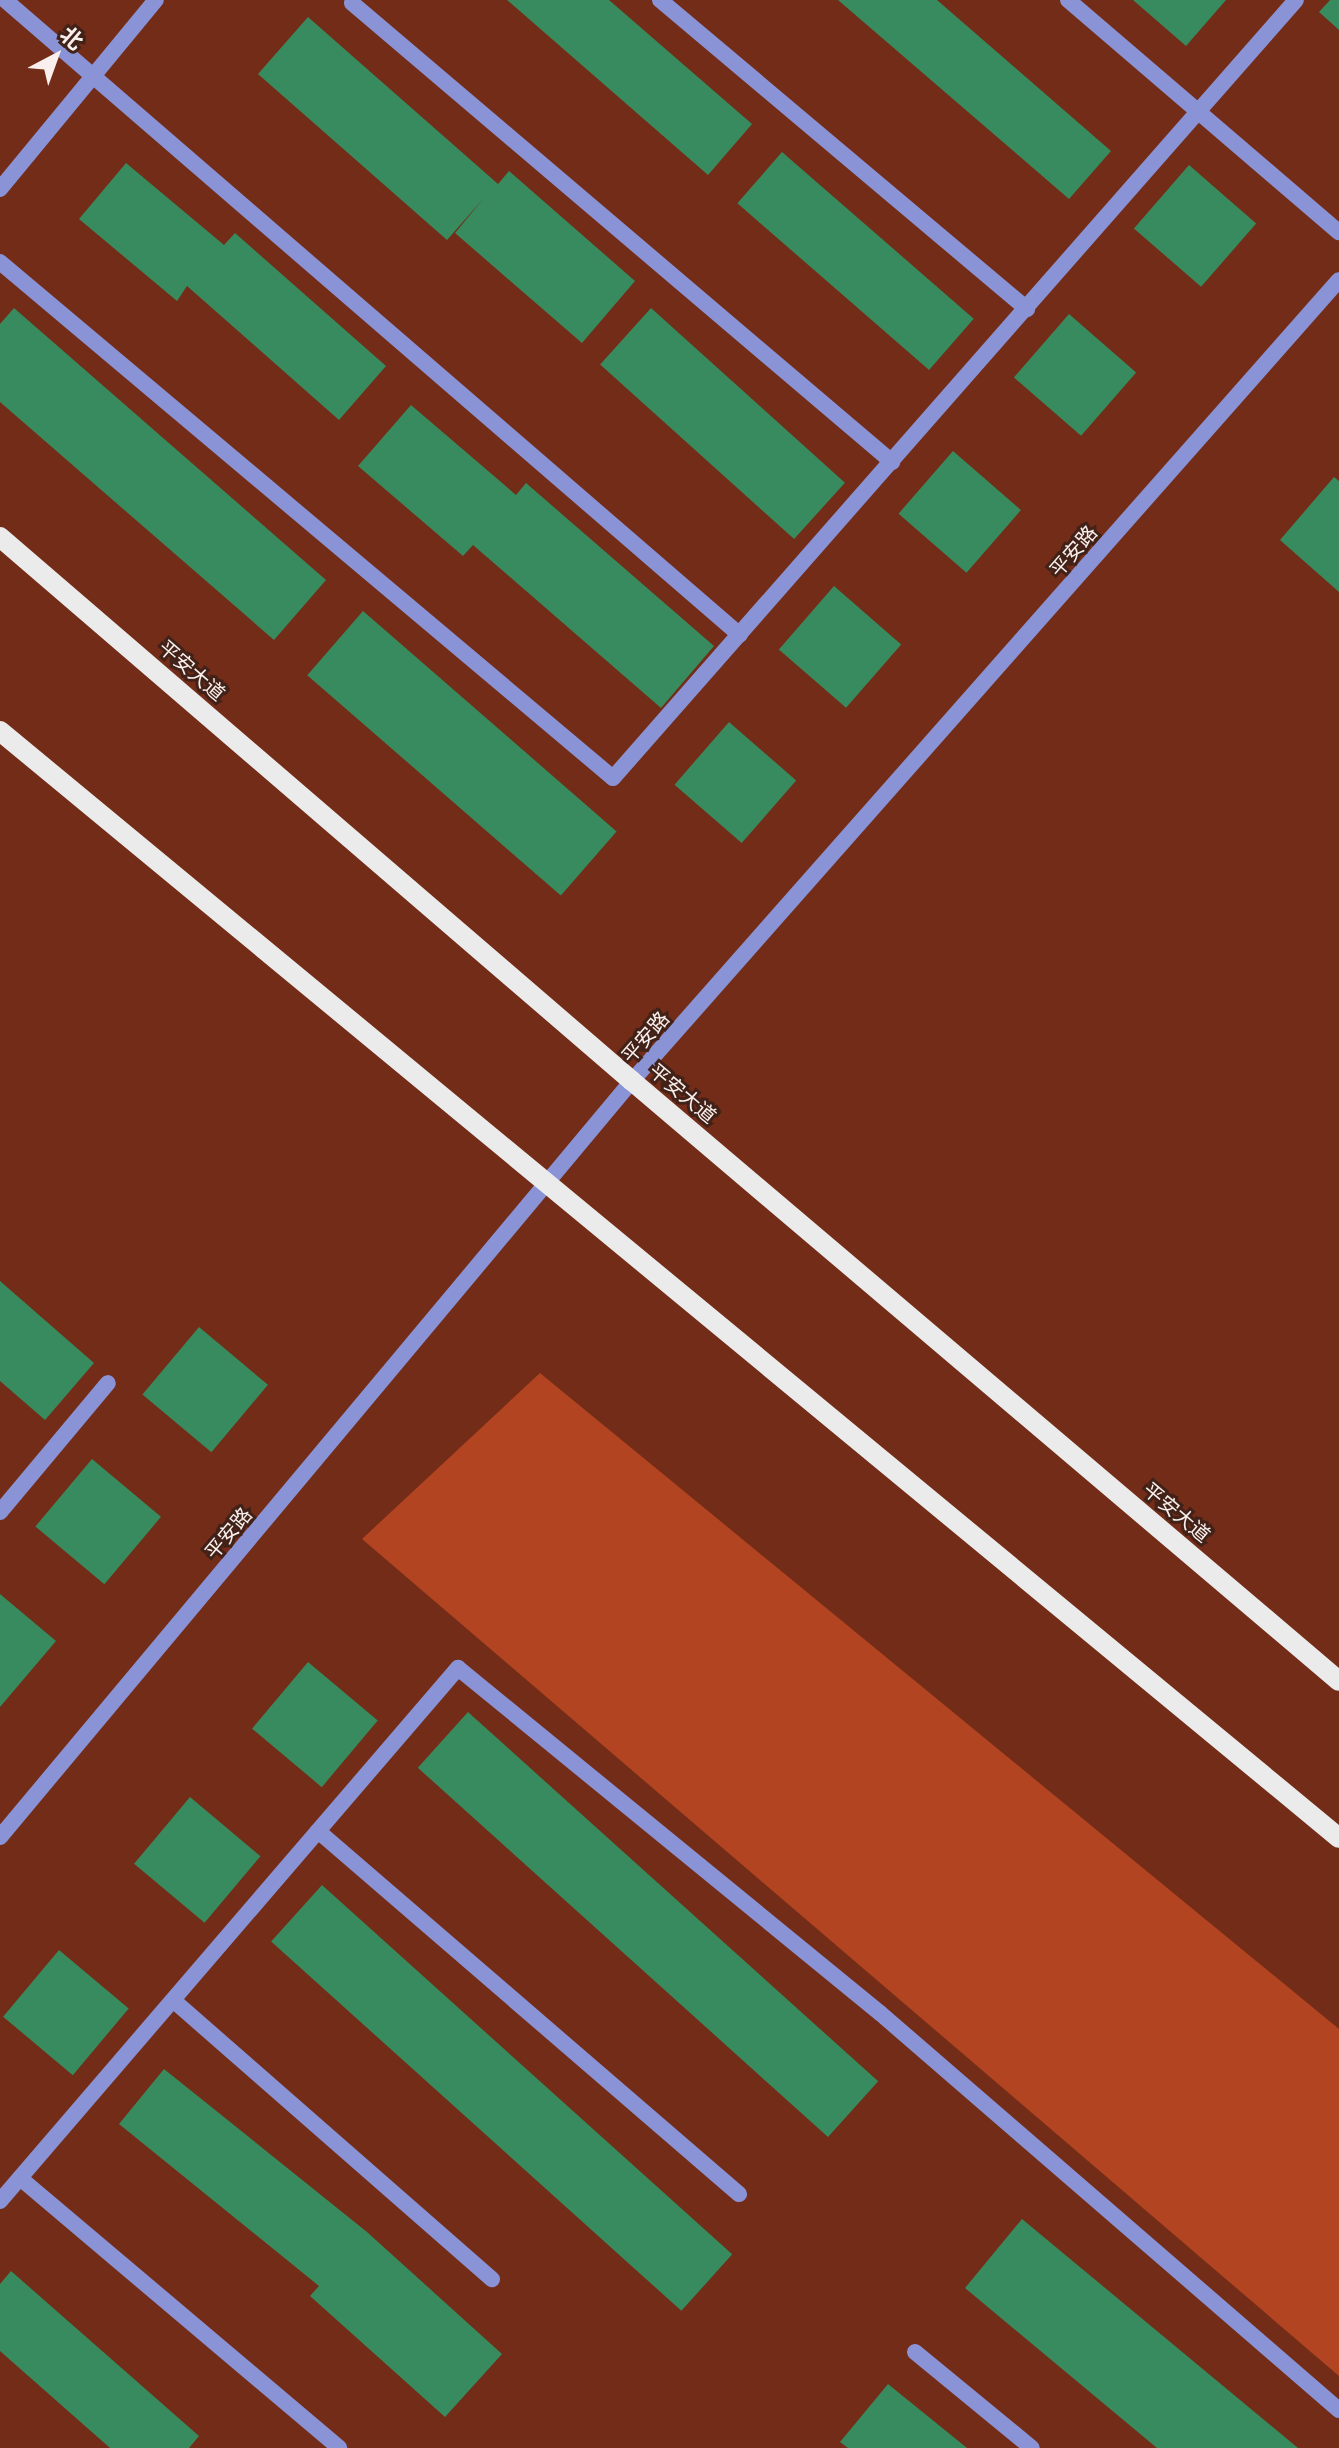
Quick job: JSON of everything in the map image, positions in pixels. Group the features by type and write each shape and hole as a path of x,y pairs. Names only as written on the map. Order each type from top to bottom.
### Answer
{"main road":[{"name":"平安大道","path":"0,537 632,1081 1339,1681"},
{"path":"0,731 1339,1838"}],"street":[{"path":"5,0 740,635"},
{"path":"0,189 156,0"},
{"path":"660,0 1027,309"},
{"path":"1068,0 1339,232"},
{"path":"0,262 613,778 1296,0"},
{"path":"352,3 892,462"},
{"name":"平安路","path":"0,1837 632,1081 1339,280"},
{"path":"0,1512 6,1494 108,1383"},
{"path":"0,2201 458,1668 880,2013 1339,2410"},
{"path":"318,1831 739,2194"},
{"path":"173,2000 492,2279"},
{"path":"20,2178 339,2448"},
{"path":"915,2352 1032,2448"}],"shaded area":[{"path":"540,1373 1339,2029 1339,2376 362,1539"}],"building":[{"path":"507,0 609,0 752,124 708,175"},
{"path":"838,0 937,0 1111,151 1069,199"},
{"path":"1133,0 1226,0 1186,46"},
{"path":"1330,0 1339,0 1339,30 1319,12"},
{"path":"308,17 498,184 509,171 635,281 582,343 455,233 484,198 447,240 258,74"},
{"path":"782,152 974,319 929,370 737,203"},
{"path":"126,163 224,245 235,233 386,366 339,420 187,286 177,301 79,219"},
{"path":"1189,165 1256,223 1201,287 1134,228"},
{"path":"14,308 326,580 274,640 0,402 0,324"},
{"path":"651,308 845,483 794,539 600,364"},
{"path":"1069,314 1136,372 1081,436 1014,377"},
{"path":"411,405 516,495 526,483 714,646 661,708 473,545 463,556 358,466"},
{"path":"953,451 1021,510 966,573 899,514"},
{"path":"1334,477 1339,481 1339,592 1280,540"},
{"path":"834,586 901,644 846,708 779,649"},
{"path":"363,611 617,831 561,896 307,675"},
{"path":"729,722 796,780 742,843 675,785"},
{"path":"0,1281 94,1363 45,1420 0,1381"},
{"path":"199,1327 268,1385 211,1452 142,1394"},
{"path":"92,1459 161,1517 104,1584 35,1526"},
{"path":"0,1594 56,1641 0,1707"},
{"path":"308,1662 378,1720 322,1787 252,1729"},
{"path":"468,1712 878,2081 828,2137 418,1768"},
{"path":"190,1797 260,1856 205,1923 134,1864"},
{"path":"322,1885 732,2254 681,2311 271,1941"},
{"path":"59,1950 129,2008 73,2075 3,2017"},
{"path":"164,2069 367,2232 502,2354 445,2417 310,2296 319,2286 119,2124"},
{"path":"1022,2219 1298,2448 1157,2448 965,2288"},
{"path":"11,2271 199,2436 189,2448 110,2448 0,2351 0,2284"},
{"path":"888,2384 967,2448 848,2448 840,2442"}]}
